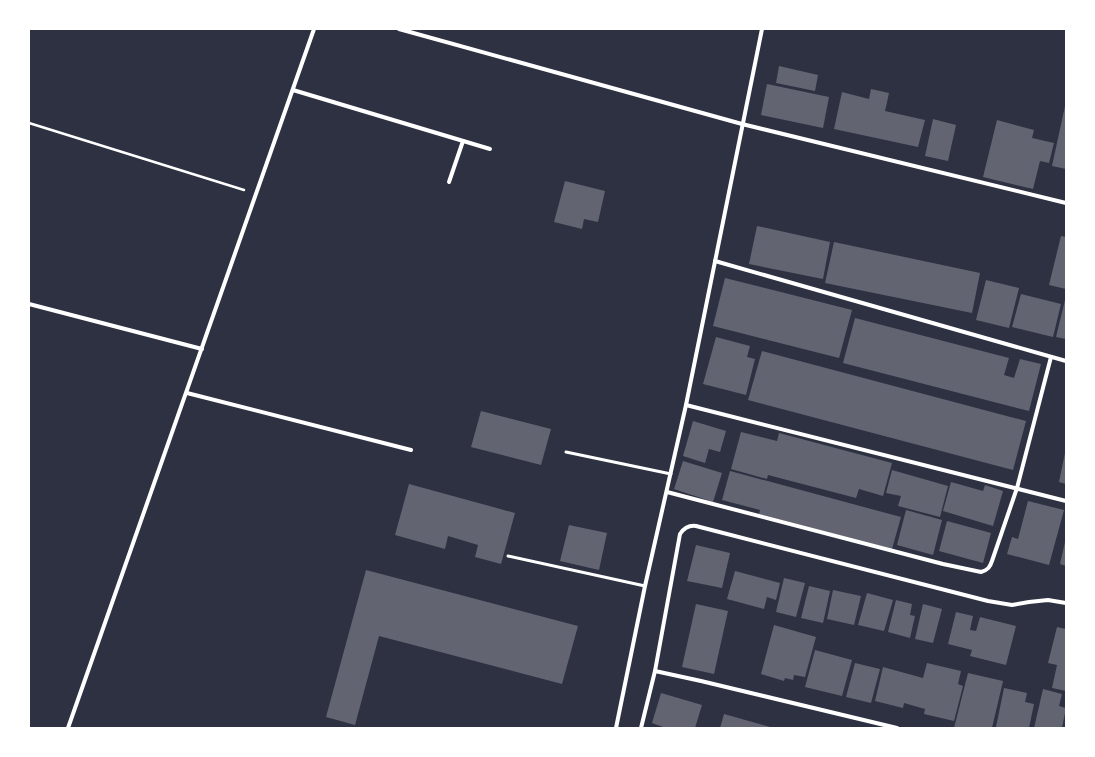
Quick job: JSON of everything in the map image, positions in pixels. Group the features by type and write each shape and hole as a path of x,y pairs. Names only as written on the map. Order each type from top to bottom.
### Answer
{"street":[{"path":"68,728 314,29"},
{"path":"399,29 742,124 1066,203"},
{"path":"616,728 645,586 686,405 762,29"},
{"path":"293,90 490,149"},
{"path":"449,182 463,141"},
{"path":"715,261 1066,361"},
{"path":"29,304 202,349"},
{"path":"667,492 943,564 981,572 989,569 1017,488 1051,357"},
{"path":"187,393 411,450"},
{"path":"686,405 1066,501"},
{"path":"641,728 655,671 680,534 686,528 692,526 988,601 1012,605 1048,600 1066,603"},
{"path":"655,671 896,728"}],"lane":[{"path":"566,452 671,474"},
{"path":"508,556 645,586"}],"path":[{"path":"29,123 257,194"}],"building":[{"path":"779,66 818,75 815,91 776,83"},
{"path":"767,84 829,97 823,128 761,115"},
{"path":"871,89 889,93 885,111 925,120 918,147 834,129 842,92 869,99"},
{"path":"1066,106 1066,169 1052,166"},
{"path":"933,119 956,125 948,161 925,156"},
{"path":"997,120 1034,130 1032,138 1054,143 1049,163 1040,161 1033,189 983,177"},
{"path":"565,181 605,191 598,222 584,219 582,229 554,222"},
{"path":"757,226 830,242 823,279 749,264"},
{"path":"1061,236 1066,237 1066,289 1049,285"},
{"path":"834,242 980,273 972,313 825,283"},
{"path":"725,278 852,310 839,358 713,326"},
{"path":"986,280 1019,288 1009,328 976,320"},
{"path":"1021,294 1061,304 1053,337 1012,327"},
{"path":"1066,300 1066,339 1056,337"},
{"path":"855,318 1009,358 1004,375 1014,378 1020,359 1041,364 1029,411 843,363"},
{"path":"716,337 750,346 747,357 755,359 746,395 703,384"},
{"path":"762,351 1026,421 1013,470 748,400"},
{"path":"481,411 551,429 541,465 471,447"},
{"path":"693,421 726,431 720,452 709,449 705,463 683,456"},
{"path":"741,432 777,441 779,433 892,463 883,496 859,489 856,498 768,475 767,479 731,469"},
{"path":"1066,453 1066,484 1059,482"},
{"path":"683,461 722,473 713,502 674,489"},
{"path":"892,470 948,486 940,517 898,506 901,496 886,493"},
{"path":"730,471 901,517 892,549 759,514 760,510 722,500"},
{"path":"951,482 983,491 985,485 1003,491 993,526 943,511"},
{"path":"409,484 515,513 501,564 475,557 478,545 448,536 445,549 395,535"},
{"path":"1028,501 1064,510 1049,565 1007,554 1012,537 1018,539"},
{"path":"906,510 942,520 933,555 897,545"},
{"path":"947,521 991,533 983,563 939,551"},
{"path":"569,525 607,533 599,570 560,561"},
{"path":"1066,542 1066,566 1060,564"},
{"path":"696,545 730,553 722,588 687,581"},
{"path":"366,570 578,626 562,684 379,636 355,725 326,717"},
{"path":"735,571 780,583 776,600 767,597 764,609 727,599"},
{"path":"784,578 805,583 796,617 776,612"},
{"path":"809,586 830,591 823,623 801,618"},
{"path":"833,590 861,596 854,625 827,619"},
{"path":"867,593 893,600 884,631 858,625"},
{"path":"896,600 912,604 910,615 915,616 910,638 888,632"},
{"path":"696,604 728,611 714,674 682,667"},
{"path":"923,604 942,609 933,643 915,639"},
{"path":"956,612 973,616 970,630 976,631 980,617 1016,626 1006,665 970,656 972,650 948,644"},
{"path":"774,625 816,637 805,677 794,675 793,680 785,678 784,681 761,674"},
{"path":"1057,627 1066,629 1066,691 1052,688 1057,665 1048,663"},
{"path":"815,650 852,660 842,696 805,687"},
{"path":"855,663 880,669 871,703 846,697"},
{"path":"927,663 961,671 958,684 963,686 954,721 924,714 925,709 904,703 903,708 875,701 883,667 923,678"},
{"path":"968,673 1003,681 992,728 954,728"},
{"path":"1004,688 1027,693 1025,702 1034,704 1029,728 996,727"},
{"path":"1043,689 1062,694 1059,706 1066,708 1062,728 1034,728"},
{"path":"661,693 702,705 695,728 663,728 652,723"},
{"path":"724,714 774,728 720,728"}]}
